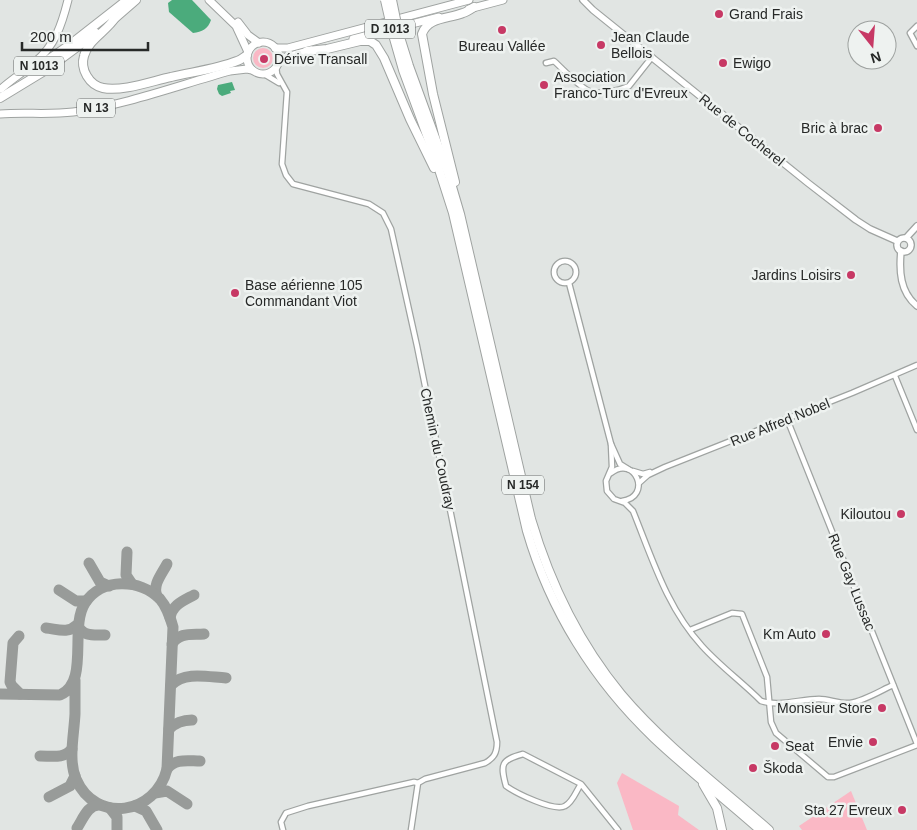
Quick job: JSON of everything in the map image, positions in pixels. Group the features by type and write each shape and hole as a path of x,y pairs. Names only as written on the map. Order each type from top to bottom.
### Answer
{"highway":[{"name":"N 1013","path":"76,40 127,0"},
{"name":"N 1013","path":"0,98 46,70 136,0"},
{"name":"N 154","path":"385,0 454,195 531,519 546,567 564,607 596,660 635,710 668,742 769,830"},
{"name":"N 154","path":"392,0 403,70 431,144 453,214 527,531 543,579 562,619 603,682 649,733 760,830"},
{"path":"454,195 455,181 433,94 422,34 430,23 464,13 474,8"},
{"path":"115,18 110,26 89,46 83,58 86,76 94,85 101,88 118,89 196,72 235,62 248,53"},
{"path":"306,51 366,41 373,42 379,48 429,155 453,214"},
{"path":"698,776 712,798 720,817 722,830"}],"main road":[{"path":"0,89 35,63 50,47 60,28 68,0"},
{"path":"209,0 236,26 248,53 248,63 252,70 264,74 270,72 277,64 278,54 275,48 268,44 259,43 248,35 235,19 215,0"},
{"name":"D 1013","path":"275,48 288,48 469,0"},
{"name":"D 1013","path":"277,64 286,57 306,51 503,0"},
{"name":"N 1013","path":"0,89 36,68 76,40"},
{"path":"248,53 259,43"},
{"name":"N 13","path":"0,114 60,113 93,108 230,71 252,70"}],"street":[{"name":"Rue de Cocherel","path":"583,0 840,208 870,228 898,241"},
{"name":"Rue de Cocherel","path":"588,0 593,10"},
{"path":"917,26 910,32 917,46"},
{"path":"546,63 554,61 588,91 600,93 624,89 629,86 652,57"},
{"name":"Chemin du Coudray","path":"277,64 277,74 287,92 282,164 286,175 293,184 369,204 383,213 391,229 421,366 497,750 492,759 485,763 425,779 418,783 404,784 308,806 286,813 281,822 283,830"},
{"path":"264,74 283,85"},
{"path":"917,226 906,238 898,241 898,248 901,251 901,280 908,297 917,306"},
{"path":"906,238 910,242 910,248"},
{"path":"901,251 907,251 910,248"},
{"path":"910,248 917,251"},
{"path":"563,261 570,262 576,270 574,279 568,283 558,281 554,275 555,267 563,261"},
{"path":"568,283 611,444 617,460 637,477 639,483 633,511"},
{"name":"Rue Alfred Nobel","path":"639,483 648,475 665,467 895,376 917,365"},
{"path":"895,376 917,430"},
{"name":"Rue Gay Lussac","path":"787,419 917,745"},
{"path":"611,444 612,460 610,474 606,481 607,491 614,499 625,503 633,511 662,585 676,612 711,655 761,701 781,703 819,699 852,703 894,685"},
{"name":"Rue Alfred Nobel","path":"630,470 643,474 665,467"},
{"path":"610,474 619,468 630,470"},
{"path":"620,501 628,500 635,495"},
{"path":"690,630 732,613 742,614 768,677 768,703 771,722 776,733 828,777 834,777 917,745"},
{"path":"756,696 764,693 768,687"},
{"path":"581,784 570,803 562,808 552,807 514,792 506,786 502,768 503,763 508,759 523,754 581,784 618,830"},
{"path":"411,830 418,783"}],"shaded area":[{"path":"172,0 192,0 211,20 208,26 202,31 193,33 169,12 168,3"},
{"path":"259,48 267,48 273,54 273,62 267,68 259,68 253,62 253,54"},
{"path":"232,82 235,90 222,96 219,94 218,85"},
{"path":"622,773 679,806 678,815 699,830 633,830 617,783"},
{"path":"851,791 867,830 802,830 799,826"}],"taxiway":[{"path":"127,552 126,575 132,584"},
{"path":"89,563 100,582 109,586"},
{"path":"157,596 157,584 167,564"},
{"path":"0,694 60,695 69,688 74,679 77,667 81,614 85,603 92,595 111,585 121,584 132,585 152,592 165,605 173,627 167,769 161,784 151,796 139,804 125,808 111,808 97,803 85,794 76,779 72,764 75,680"},
{"path":"59,590 76,601 86,601"},
{"path":"170,618 173,610 182,601 194,595"},
{"path":"46,628 66,630 77,625 83,632 93,635 105,635"},
{"path":"172,644 182,636 204,634"},
{"path":"19,636 13,643 10,682 20,694"},
{"path":"171,685 190,676 226,678"},
{"path":"169,729 180,722 192,720"},
{"path":"40,756 62,756 72,749"},
{"path":"167,769 170,765 178,762 200,761"},
{"path":"49,797 70,786 75,776"},
{"path":"155,793 167,791 187,804"},
{"path":"77,828 89,809 100,805"},
{"path":"135,806 146,811 157,830"},
{"path":"110,808 117,817 117,830"}],"place":[{"name":"Grand Frais","path":"719,14"},
{"name":"Bureau Vallée","path":"502,30"},
{"name":"Jean Claude Bellois","path":"601,45"},
{"name":"Dérive Transall","path":"264,59"},
{"name":"Ewigo","path":"723,63"},
{"name":"Association Franco-Turc d'Evreux","path":"544,85"},
{"name":"Bric à brac","path":"878,128"},
{"name":"Jardins Loisirs","path":"851,275"},
{"name":"Base aérienne 105 Commandant Viot","path":"235,293"},
{"name":"Kiloutou","path":"901,514"},
{"name":"Km Auto","path":"826,634"},
{"name":"Monsieur Store","path":"882,708"},
{"name":"Envie","path":"873,742"},
{"name":"Seat","path":"775,746"},
{"name":"Škoda","path":"753,768"},
{"name":"Sta 27 Evreux","path":"902,810"}]}
